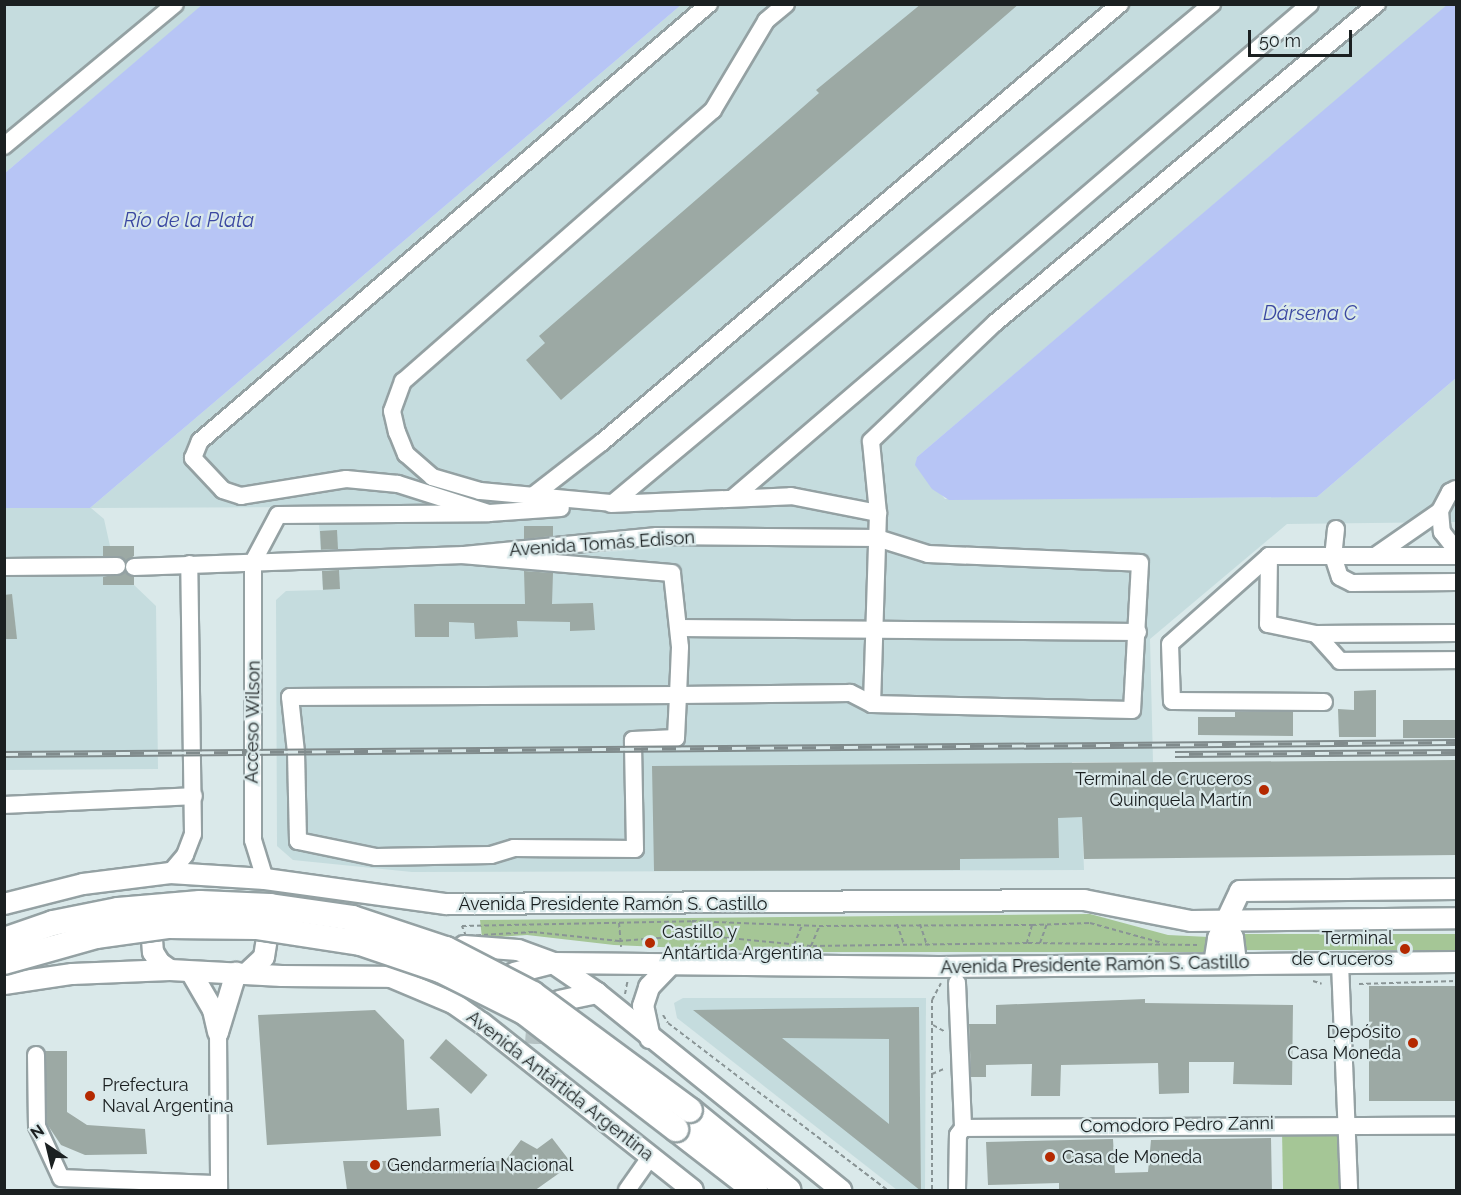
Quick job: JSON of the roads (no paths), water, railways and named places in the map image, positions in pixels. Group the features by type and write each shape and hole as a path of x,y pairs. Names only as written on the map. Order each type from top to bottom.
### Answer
{"highway":[{"path":"4,940 53,923 118,910 200,903 270,906 352,918 446,949 533,994 683,1119"},
{"path":"4,962 96,936 169,926 256,927 360,943 440,970 524,1012 683,1119 776,1187"}],"main road":[{"name":"Avenida Presidente Ramón S. Castillo","path":"4,904 83,884 170,873 265,879 446,904 1084,900 1172,919 1225,922 1456,918"},
{"path":"1214,964 1225,922 1240,891 1456,889"},
{"path":"1225,922 1233,938 1236,963"},
{"path":"218,1032 241,973 264,957 267,938"},
{"path":"152,939 156,958 171,970"},
{"name":"Avenida Presidente Ramón S. Castillo","path":"464,946 518,950 553,963"},
{"name":"Avenida Presidente Ramón S. Castillo","path":"514,973 553,963 939,967 1456,962"},
{"path":"553,963 597,993 842,1191"},
{"path":"650,1038 643,1006 649,987 669,966"},
{"path":"4,984 72,974 171,970 241,973"},
{"path":"191,972 213,1010 218,1032"},
{"name":"Avenida Antártida Argentina","path":"241,973 397,976 453,1003 540,1067 693,1191"},
{"path":"559,1001 597,993"},
{"path":"535,1044 540,1067"}],"street":[{"path":"4,146 175,4"},
{"path":"489,513 398,484 346,479 241,496 223,490 193,458 200,441 709,4"},
{"path":"786,4 766,21 713,110 403,381 392,411 406,454 432,477 480,492 530,498 613,503 1212,4"},
{"path":"530,498 601,443 1120,4"},
{"path":"734,497 1310,4"},
{"path":"872,704 878,513 871,441 995,323 1377,4"},
{"path":"1375,556 1440,511 1450,492 1456,489"},
{"path":"253,562 278,514 489,513 613,503 791,496 878,513"},
{"path":"1440,511 1442,532 1456,550"},
{"path":"1336,529 1333,556 1340,577 1352,583 1456,582"},
{"name":"Avenida Tomás Edison","path":"4,567 125,566 464,555 657,536 877,538 928,554 1140,563 1138,632"},
{"path":"464,555 672,573 679,628 678,695 676,738 633,740 635,849 514,848 491,855 376,857 298,841 296,752 290,697 678,695 850,693 872,704 1132,710 1138,632 679,628"},
{"path":"1324,702 1172,701 1170,644 1269,556 1456,556"},
{"path":"1269,556 1268,624 1316,634 1456,633"},
{"name":"Acceso Wilson","path":"253,562 253,840 265,879"},
{"path":"170,873 185,855 193,834 189,564"},
{"path":"1316,634 1340,661 1456,660"},
{"path":"4,805 194,796"},
{"path":"1340,963 1349,1191"},
{"path":"957,983 963,1128 958,1135 957,1191"},
{"path":"36,1055 37,1126 54,1155 61,1178 219,1187 218,1032"},
{"name":"Comodoro Pedro Zanni","path":"963,1128 1348,1123 1456,1125"},
{"path":"627,1191 651,1156"}],"water":[{"name":"Río de la Plata","path":"203,4 681,5 90,508 5,508 5,173"},
{"name":"Dársena C","path":"1448,4 1456,5 1456,378 1317,497 949,500 932,489 915,465 917,457"}],"tunnel":[{"path":"535,1044 536,1028 546,1012"}],"railway":[{"path":"4,754 1456,742"},
{"path":"1175,754 1456,752"}],"place":[{"name":"Terminal de Cruceros Quinquela Martín","path":"1264,790"},
{"name":"Castillo y Antártida Argentina","path":"650,943"},
{"name":"Terminal de Cruceros","path":"1405,949"},
{"name":"Depósito Casa Moneda","path":"1413,1043"},
{"name":"Prefectura Naval Argentina","path":"90,1096"},
{"name":"Casa de Moneda","path":"1050,1157"},
{"name":"Gendarmería Nacional","path":"375,1165"}]}
